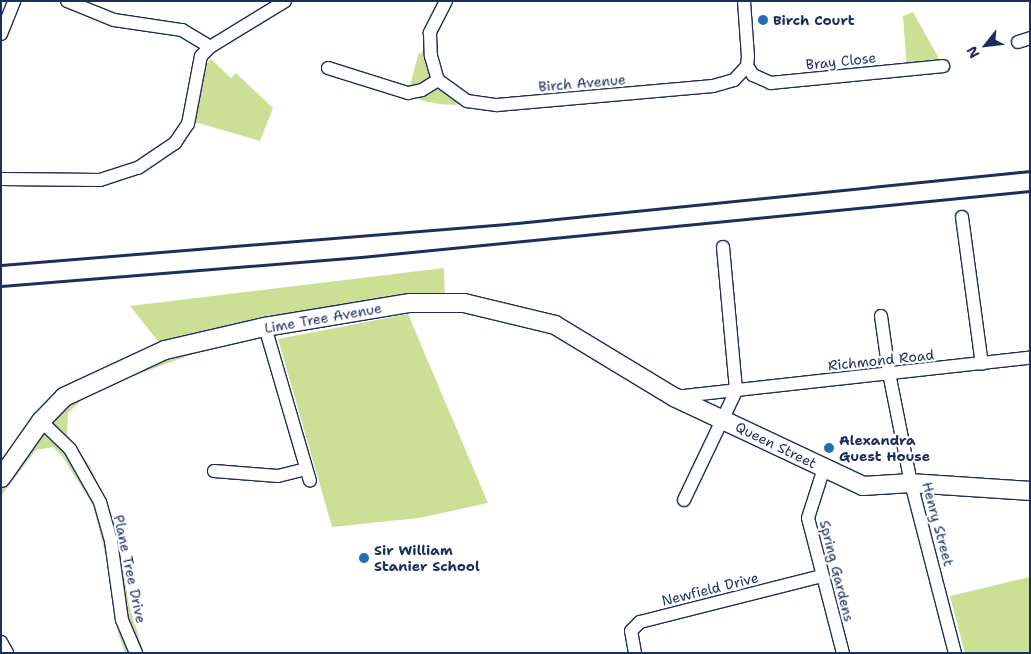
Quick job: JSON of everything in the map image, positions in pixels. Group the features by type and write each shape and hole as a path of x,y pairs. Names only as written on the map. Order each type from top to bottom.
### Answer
{"street":[{"path":"1,34 14,1"},
{"path":"66,1 114,20 182,30 210,47"},
{"path":"1,179 100,180 138,168 151,160 175,143 188,124 197,68 210,47 285,1"},
{"path":"328,68 408,93 422,90 438,80 430,51 430,33 446,1"},
{"path":"744,1 747,66"},
{"name":"Birch Avenue","path":"438,80 467,101 497,105 714,86 734,80 747,66"},
{"name":"Bray Close","path":"747,66 753,75 771,83 943,66"},
{"path":"962,218 982,364"},
{"path":"684,500 736,391 723,247"},
{"name":"Lime Tree Avenue","path":"1,478 41,421 64,397 132,364 165,350 266,327 410,303 464,303 555,325 674,397"},
{"name":"Henry Street","path":"881,316 889,373 911,483 955,653"},
{"path":"214,471 278,476 308,475 266,327"},
{"name":"Richmond Road","path":"674,397 1030,358"},
{"name":"Queen Street","path":"674,397 863,486 911,483 1030,491"},
{"name":"Plane Tree Drive","path":"41,421 70,449 100,502 111,541 122,620 136,653"},
{"name":"Spring Gardens","path":"824,468 808,518 843,653"},
{"name":"Newfield Drive","path":"635,653 631,631 640,622 822,576"},
{"path":"1,642 7,653"}],"green space":[{"path":"913,12 943,66 907,70 903,16"},
{"path":"429,46 433,68 467,101 455,105 439,104 423,101 408,93 418,55"},
{"path":"211,59 231,78 236,73 273,108 260,141 195,122 205,65"},
{"path":"444,268 445,303 266,327 257,339 193,354 117,382 85,397 68,413 67,437 90,466 116,525 129,605 144,653 125,653 118,632 109,569 93,505 62,456 53,447 36,450 1,496 1,463 39,410 49,399 88,375 121,360 165,350 130,306"},
{"path":"408,314 488,503 419,518 332,527 278,339"},
{"path":"1030,577 1030,653 965,653 950,596"}],"railway":[{"path":"1,265 517,223 1030,171"},
{"path":"1,286 361,257 1030,191"}],"place":[{"name":"Birch Court","path":"763,20"},
{"name":"Alexandra Guest House","path":"829,448"},
{"name":"Sir William Stanier School","path":"364,558"}]}
